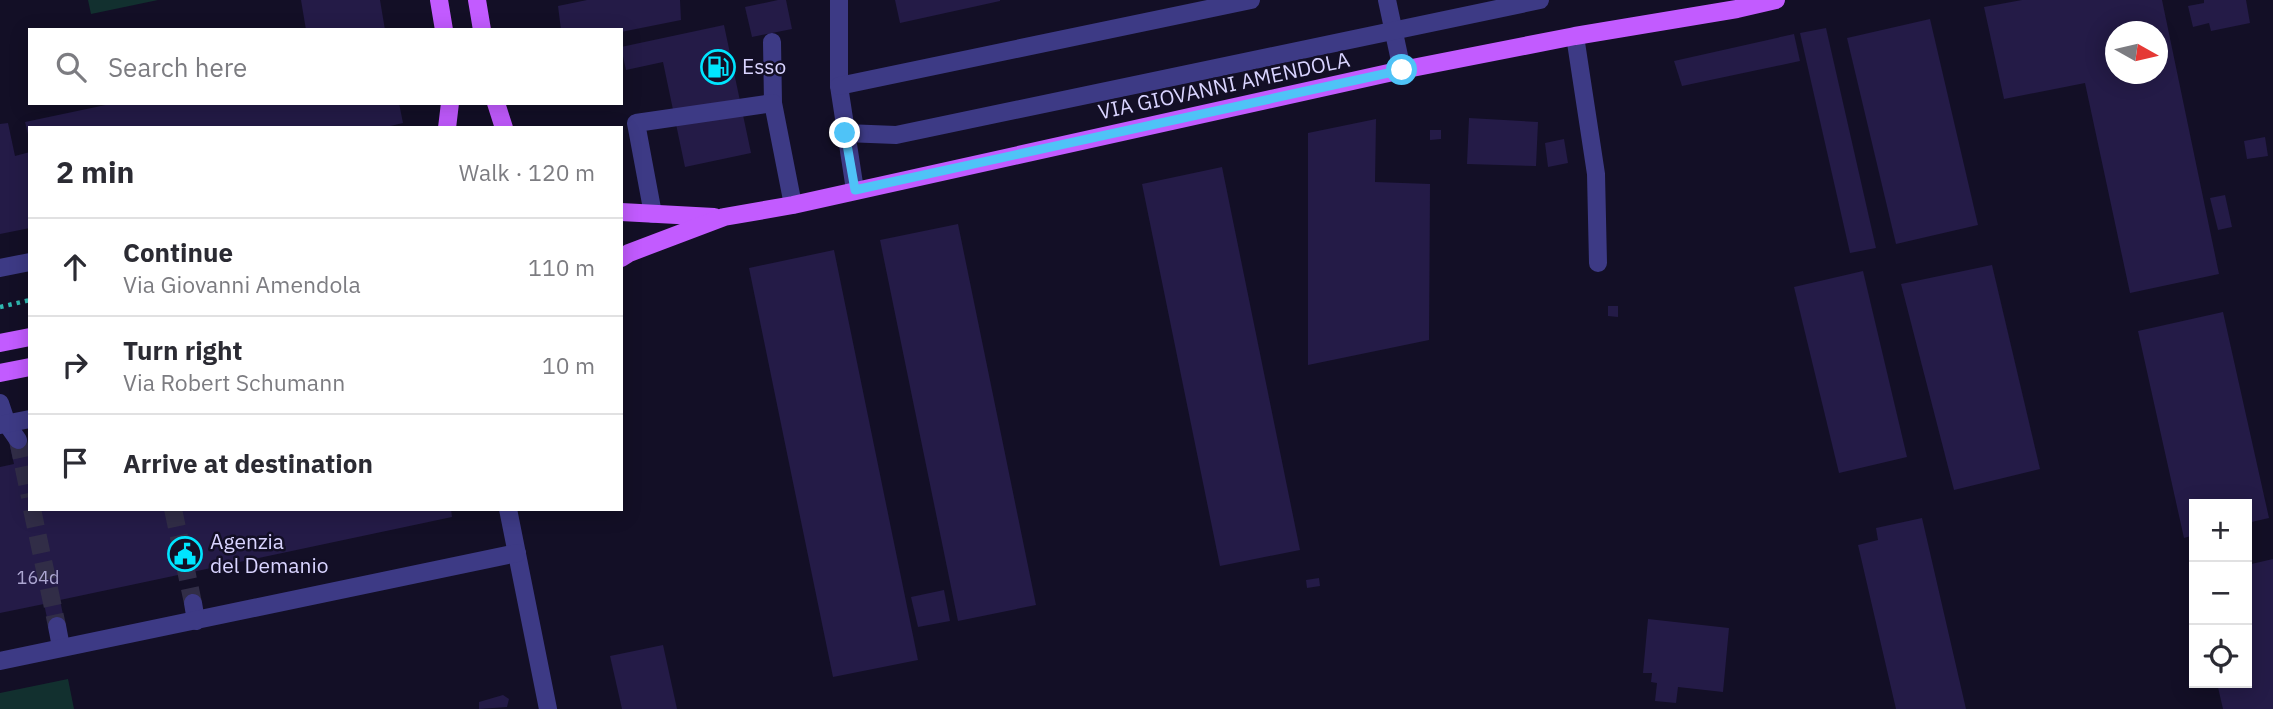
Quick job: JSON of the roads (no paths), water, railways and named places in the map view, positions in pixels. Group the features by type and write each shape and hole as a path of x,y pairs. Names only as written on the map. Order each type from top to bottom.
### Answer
{"main road":[{"path":"439,0 444,28"},
{"path":"477,0 482,28"},
{"name":"VIA GIOVANNI AMENDOLA","path":"623,257 724,217 793,205 1402,70 1736,5 1776,0"},
{"path":"447,126 450,105"},
{"path":"497,105 503,126"},
{"name":"VIA GIOVANNI AMENDOLA","path":"623,212 724,217"},
{"path":"0,343 28,337"},
{"path":"0,373 28,367"}],"street":[{"path":"839,0 839,86 855,190"},
{"path":"839,86 1251,0"},
{"path":"1387,0 1402,70"},
{"path":"845,133 896,135 1540,0"},
{"path":"1575,36 1596,174 1598,263"},
{"path":"772,43 773,103 793,205"},
{"path":"653,215 636,122 773,103"},
{"path":"0,268 28,262"},
{"path":"0,403 4,425 18,440"},
{"path":"4,425 28,419"},
{"path":"508,511 548,709"},
{"path":"0,661 194,612 517,553"},
{"path":"57,626 61,647"}],"tunnel":[{"path":"18,440 28,488"},
{"path":"32,511 57,626"},
{"path":"173,511 193,603"}],"place":[{"name":"Esso","path":"718,67"},
{"name":"Agenzia del Demanio","path":"185,554"}]}
